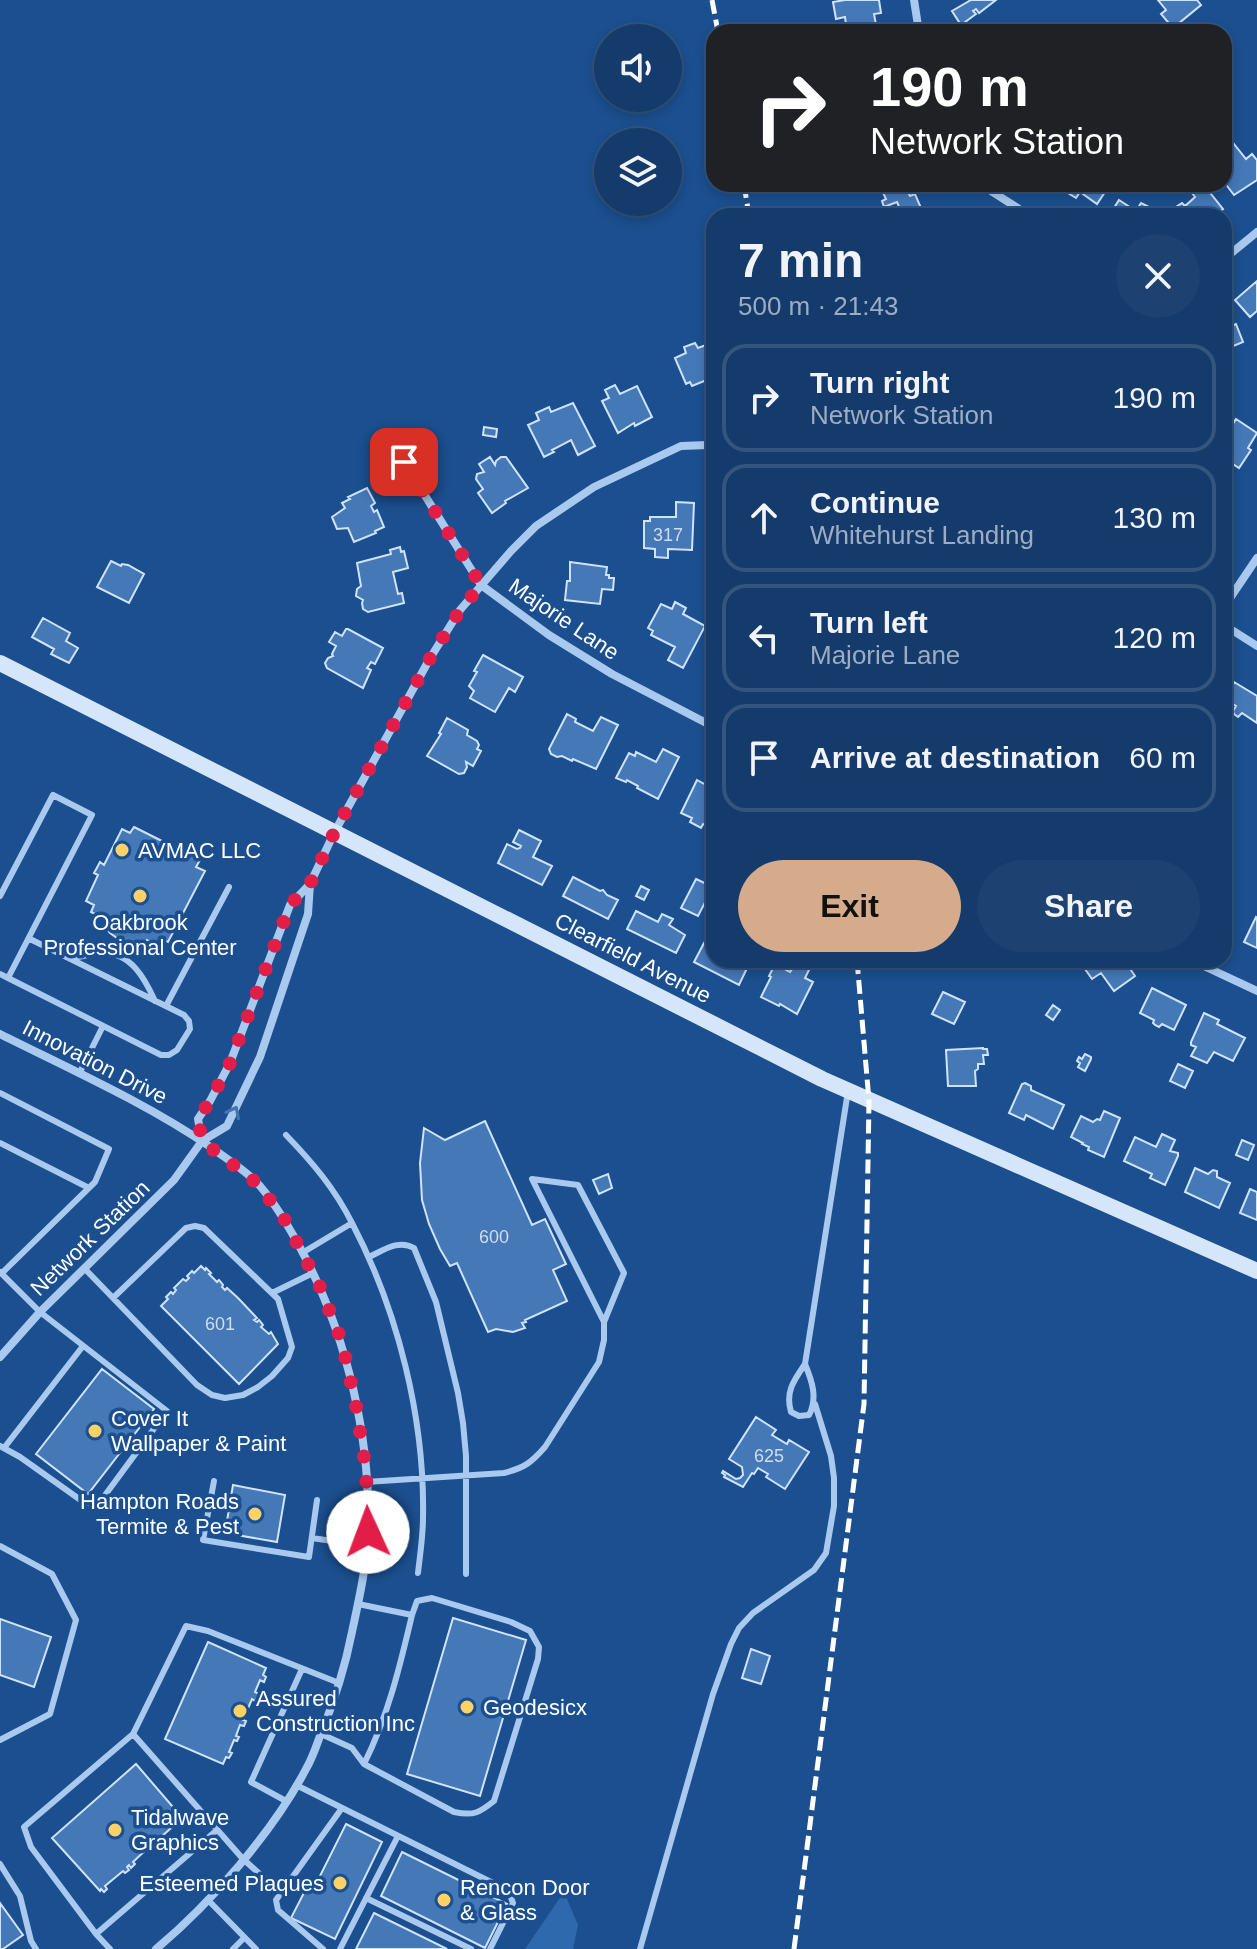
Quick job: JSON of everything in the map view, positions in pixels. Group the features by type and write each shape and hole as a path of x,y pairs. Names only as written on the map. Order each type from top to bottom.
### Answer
{"street":[{"path":"914,0 918,24"},
{"path":"992,192 1018,208"},
{"path":"1232,252 1257,232"},
{"name":"Network Station","path":"202,1141 198,1119 230,1063 290,905 310,884 334,833 460,610 536,526 594,487 681,446 706,445"},
{"name":"Majorie Lane","path":"404,462 481,585 587,659 706,723"},
{"path":"1232,595 1257,558"},
{"path":"1232,630 1257,646"},
{"name":"Clearfield Avenue","path":"0,663 848,1091 1257,1271"},
{"name":"Network Station","path":"0,1357 40,1312 174,1180 202,1141 227,1126 260,1057 308,914 310,884"},
{"path":"1208,968 1257,991"},
{"name":"Innovation Drive","path":"0,1034 161,1115 202,1141 258,1184 285,1220 320,1287 342,1342 356,1406 366,1482 368,1532 358,1604 332,1707 307,1769 274,1819 208,1900 156,1949"}],"lane":[{"path":"0,896 53,795 92,815 8,978"},
{"path":"166,1006 229,887"},
{"path":"0,974 161,1055 177,1050 190,1029 184,1015 30,939"},
{"path":"68,958 111,953 134,965 155,1001"},
{"path":"79,1074 103,1026"},
{"path":"815,1404 809,1415 799,1416 791,1412 787,1400 791,1384 805,1364 848,1091"},
{"path":"0,1093 109,1149 95,1182 1,1272 40,1312 167,1411 100,1502 94,1505 82,1501 2,1447 83,1346"},
{"path":"286,1135 319,1170 340,1199 369,1257 392,1314 415,1418 422,1479 423,1519 418,1573"},
{"path":"0,1143 89,1188"},
{"path":"366,1482 504,1473 522,1469 545,1447 599,1362 604,1322 624,1273 578,1185 532,1179 604,1322"},
{"path":"302,1253 352,1223"},
{"path":"85,1269 113,1298 197,1385 212,1395 225,1398 243,1395 258,1387 288,1358 292,1347 278,1299 204,1228 186,1228 113,1298"},
{"path":"369,1257 399,1243 414,1248 436,1302 450,1353 463,1423 466,1574"},
{"path":"272,1293 313,1273"},
{"path":"640,1949 713,1694 731,1644 739,1628 753,1613 814,1570 826,1553 834,1506 834,1478 812,1381 805,1364"},
{"path":"214,1481 203,1540 309,1557 317,1500"},
{"path":"312,1538 366,1546"},
{"path":"0,1546 52,1574 76,1620 50,1714 0,1740"},
{"path":"321,1734 352,1748 364,1764 454,1812 467,1815 480,1812 494,1801 538,1659 539,1647 530,1631 432,1598 417,1601 396,1683 378,1737 364,1764"},
{"path":"358,1604 412,1615"},
{"path":"110,1949 31,1847 24,1827 133,1734 186,1626 208,1631 339,1683"},
{"path":"286,1801 251,1782 302,1669"},
{"path":"133,1734 243,1859 281,1893"},
{"path":"296,1785 499,1886 510,1895 513,1903 490,1949"},
{"path":"323,1949 278,1910 276,1900 342,1808"},
{"path":"96,1934 217,1830"},
{"path":"340,1949 398,1836"},
{"path":"0,1864 20,1896 31,1941 36,1949"},
{"path":"366,1898 471,1949"},
{"path":"208,1900 256,1949"},
{"path":"233,1949 244,1938"}],"shaded area":[{"path":"564,1892 578,1925 573,1949 525,1949"}],"building":[{"path":"879,0 881,13 874,14 876,24 846,24 845,17 836,19 833,2"},
{"path":"971,0 996,0 979,13 976,9 973,11 976,14 962,24 952,11"},
{"path":"1158,0 1197,0 1201,5 1178,24 1170,24 1161,14 1166,10"},
{"path":"1234,144 1246,159 1252,154 1257,160 1257,180 1234,195 1232,192"},
{"path":"883,192 908,192 910,196 915,194 921,208 900,208 897,202 884,207 882,201 886,199"},
{"path":"1066,192 1080,192 1076,198"},
{"path":"1080,192 1105,192 1097,204"},
{"path":"1191,192 1209,192 1222,208 1176,207 1182,203 1185,206 1195,197"},
{"path":"1119,200 1131,208 1114,208"},
{"path":"1257,281 1257,311 1250,317 1235,300"},
{"path":"1236,324 1243,342 1232,347 1232,326"},
{"path":"695,343 698,348 706,345 706,380 692,386 690,382 686,384 675,358 686,353 684,347"},
{"path":"615,385 620,394 637,386 652,417 618,433 602,401 609,398 605,390"},
{"path":"573,403 595,446 578,455 571,440 544,457 528,425 539,420 536,413 549,407 551,412"},
{"path":"1236,419 1257,433 1248,448 1251,450 1239,468 1232,463 1232,425"},
{"path":"484,427 497,429 496,437 483,435"},
{"path":"490,457 495,465 501,457 506,457 528,488 505,501 492,513 478,493 483,489 476,479 477,474 484,472 479,464"},
{"path":"367,488 375,503 371,506 374,512 377,510 384,527 354,542 348,528 337,529 332,517 345,508 342,503 350,499 348,497"},
{"path":"676,502 694,503 692,550 668,549 668,558 655,557 655,549 644,548 644,521 650,521 650,517 676,517"},
{"path":"400,547 408,568 393,572 398,594 402,593 404,603 368,612 363,609 363,600 356,596 361,586 357,563 391,554 390,550"},
{"path":"111,561 121,566 128,565 144,574 129,603 97,587"},
{"path":"570,562 607,567 606,575 614,578 613,590 602,589 600,604 565,600 567,581 570,581"},
{"path":"675,602 686,608 683,614 705,626 683,668 668,660 675,647 651,635 653,631 648,628 661,604 672,609"},
{"path":"43,618 70,633 66,641 78,648 69,663 51,654 54,649 32,637"},
{"path":"346,629 383,648 375,664 371,662 367,668 371,670 363,688 327,668 325,663 333,656 336,646 329,642 335,632 342,636"},
{"path":"483,655 523,677 515,692 509,688 495,712 470,698 474,691 469,686"},
{"path":"1234,682 1257,696 1257,723 1242,713 1238,717 1234,714 1236,706 1232,703"},
{"path":"567,714 593,731 601,717 618,725 596,769 551,754 549,749"},
{"path":"447,718 468,730 467,735 477,741 477,749 481,751 473,766 466,762 464,773 459,774 427,756"},
{"path":"663,749 679,757 658,799 627,780 616,778 629,753 635,756 636,752 656,762"},
{"path":"697,780 706,785 706,826 703,824 701,828 690,822 692,818 681,813"},
{"name":"Oakbrook Professional Center","path":"134,827 200,860 196,867 205,871 168,942 160,938 157,945 147,940 141,951 134,947 128,957 116,950 121,941 104,925 110,922 91,912 94,905 86,901 98,875 94,873 100,862 104,865 122,829 130,833"},
{"path":"519,830 541,841 533,857 552,866 542,885 498,863 507,844 520,848 513,842"},
{"path":"573,877 618,900 608,919 563,896"},
{"path":"696,879 706,884 706,901 698,916 681,908"},
{"path":"641,886 649,890 644,900 636,896"},
{"path":"636,911 658,922 662,914 673,919 669,925 685,935 676,953 627,929"},
{"path":"1257,918 1257,948 1244,942"},
{"path":"704,943 706,968 747,968 739,985 694,962"},
{"path":"773,968 790,972 793,968 809,970 805,978 813,982 797,1014 761,997"},
{"path":"1130,968 1135,976 1114,991 1101,973 1092,979 1085,969"},
{"path":"1152,988 1186,1005 1174,1030 1162,1024 1159,1027 1155,1025 1154,1020 1140,1013"},
{"path":"943,992 965,1002 954,1024 932,1014"},
{"path":"1053,1005 1060,1010 1053,1020 1046,1015"},
{"path":"1204,1013 1219,1020 1217,1024 1245,1038 1233,1061 1214,1052 1207,1063 1191,1056 1196,1047 1191,1042"},
{"path":"987,1049 988,1055 983,1055 984,1064 978,1064 975,1071 976,1086 948,1086 946,1050"},
{"path":"1085,1054 1091,1059 1085,1071 1078,1067 1080,1063 1077,1061"},
{"path":"1178,1064 1193,1071 1185,1088 1170,1081"},
{"path":"1025,1083 1031,1086 1031,1090 1064,1105 1053,1129 1026,1115 1024,1120 1009,1113"},
{"path":"1104,1111 1120,1118 1104,1157 1071,1137 1081,1116 1093,1122 1100,1120"},
{"path":"485,1121 532,1225 545,1219 566,1264 553,1270 567,1301 525,1320 522,1323 525,1328 513,1332 496,1329 488,1332 457,1263 450,1266 440,1249 422,1200 420,1163 424,1128 445,1140"},
{"path":"1162,1134 1175,1140 1170,1151 1178,1153 1165,1185 1150,1178 1152,1174 1124,1161 1135,1137 1156,1147"},
{"path":"1242,1140 1254,1145 1248,1160 1236,1155"},
{"path":"1195,1168 1208,1174 1217,1171 1217,1177 1230,1183 1219,1208 1185,1192"},
{"path":"608,1174 612,1188 599,1194 593,1180"},
{"path":"1250,1189 1257,1192 1257,1220 1240,1213"},
{"path":"201,1266 217,1282 219,1280 225,1290 227,1288 238,1298 257,1318 254,1320 259,1320 263,1325 261,1327 269,1334 271,1332 278,1344 239,1384 161,1306 183,1279 186,1281 192,1271 194,1273"},
{"name":"Cover It Wallpaper & Paint","path":"102,1369 154,1409 88,1494 36,1454"},
{"path":"756,1417 776,1430 772,1435 787,1444 789,1440 809,1452 785,1489 758,1468 743,1487 722,1473 736,1479 743,1475 742,1467 729,1459"},
{"name":"Hampton Roads Termite & Pest","path":"233,1485 285,1495 277,1542 225,1533"},
{"name":"Geodesicx","path":"453,1618 526,1640 480,1796 407,1774"},
{"path":"0,1619 51,1637 34,1687 0,1675"},
{"path":"208,1642 266,1668 264,1682 260,1680 255,1692 259,1694 255,1701 252,1699 243,1720 246,1721 244,1726 240,1725 236,1736 239,1737 237,1741 234,1740 229,1752 232,1753 223,1764 165,1739"},
{"path":"751,1649 770,1656 761,1684 742,1678"},
{"name":"Tidalwave Graphics","path":"136,1764 185,1821 179,1821 161,1837 163,1840 160,1843 158,1840 154,1848 151,1845 133,1862 135,1864 131,1868 129,1865 127,1867 129,1870 123,1871 105,1886 107,1889 104,1892 100,1891 52,1838"},
{"name":"Esteemed Plaques","path":"346,1824 382,1842 335,1939 291,1918 310,1881 316,1884"},
{"name":"Rencon Door & Glass","path":"402,1852 507,1904 485,1948 381,1896"},
{"path":"0,1903 23,1935 3,1949 0,1949"},
{"path":"374,1913 447,1949 356,1949"}],"railway":[{"path":"712,0 716,24"},
{"path":"745,192 748,208"},
{"path":"794,1949 864,1404 869,1101 858,968"}],"place":[{"name":"AVMAC LLC","path":"122,850"},
{"name":"Oakbrook Professional Center","path":"140,896"},
{"name":"Cover It Wallpaper & Paint","path":"95,1431"},
{"name":"Hampton Roads Termite & Pest","path":"255,1514"},
{"name":"Geodesicx","path":"467,1707"},
{"name":"Assured Construction Inc","path":"240,1711"},
{"name":"Tidalwave Graphics","path":"115,1830"},
{"name":"Esteemed Plaques","path":"340,1883"},
{"name":"Rencon Door & Glass","path":"444,1900"}],"route":[{"path":"368,1532 366,1470 356,1406 342,1342 320,1287 285,1220 258,1184 202,1141 198,1119 230,1063 290,905 310,884 334,833 429,660 460,610 481,585 404,462"}]}
